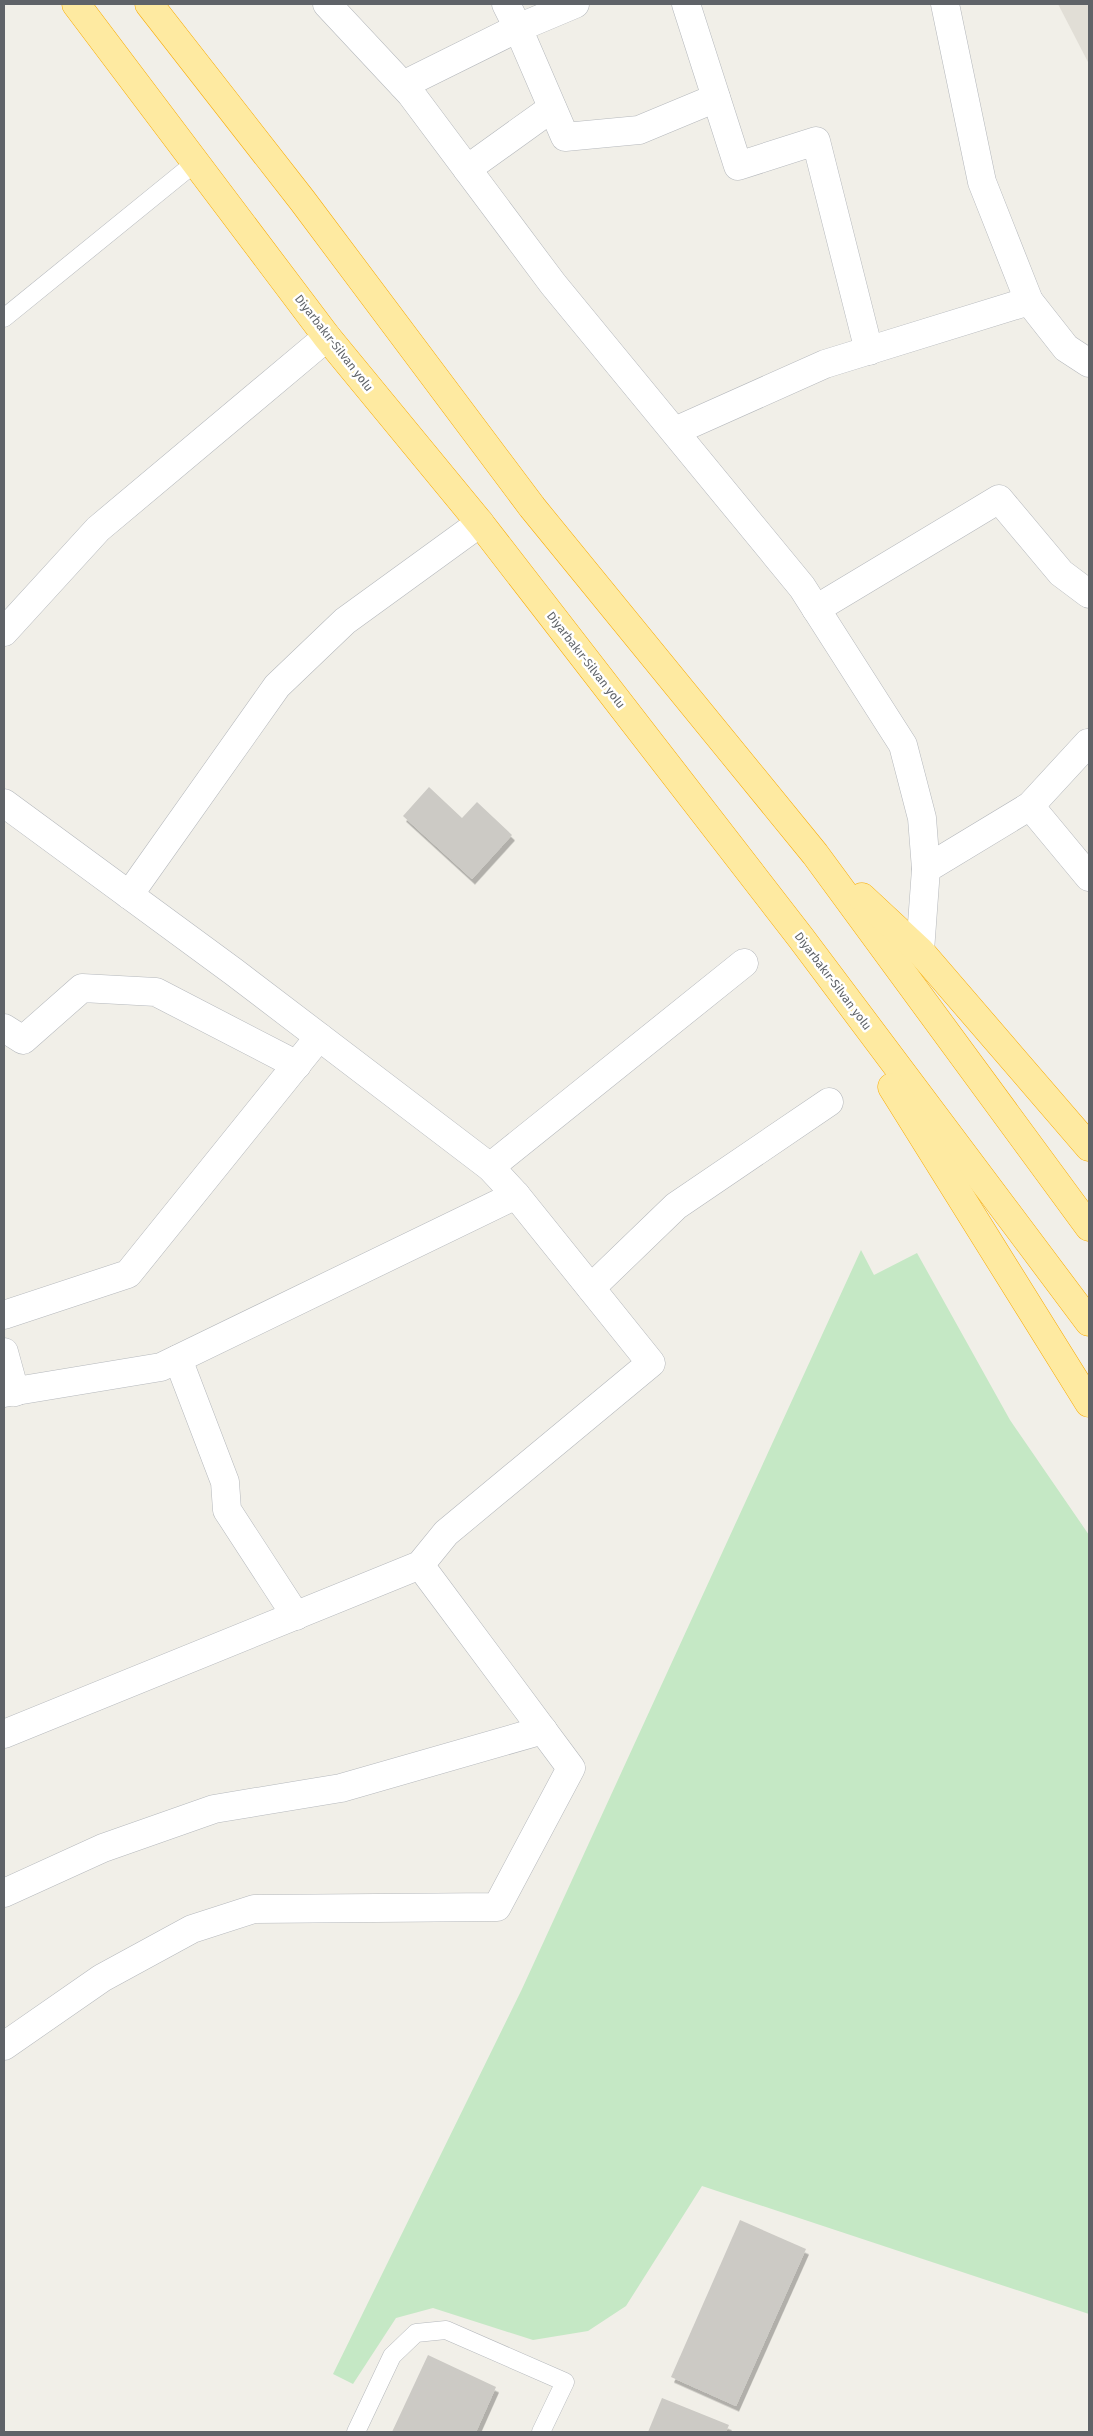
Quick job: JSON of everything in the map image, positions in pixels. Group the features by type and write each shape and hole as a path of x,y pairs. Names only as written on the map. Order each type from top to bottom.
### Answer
{"highway":[{"name":"Diyarbakır-Silvan yolu","path":"76,4 327,337 480,523 801,938 1089,1322"},
{"path":"149,4 308,208 532,507 815,854 1089,1227"},
{"path":"815,854 920,951 1085,1134"},
{"path":"801,938 1089,1403"}],"street":[{"path":"327,4 404,85 554,284 802,587 903,745 922,818 926,869 920,951"},
{"path":"506,4 565,138 639,130 716,98"},
{"path":"404,85 518,28 575,4"},
{"path":"686,4 738,166 816,141 868,351"},
{"path":"945,4 982,182 1029,301 1066,348 1089,363"},
{"path":"467,169 552,108"},
{"path":"675,431 824,364 1029,301"},
{"path":"7,623 98,529 327,337"},
{"path":"816,609 999,499 1061,573 1089,594"},
{"path":"129,895 277,686 345,621 480,523"},
{"path":"926,869 1030,806 1089,744"},
{"path":"4,802 320,1037 490,1167 516,1195 651,1363 446,1533 420,1565 4,1734"},
{"path":"1030,806 1089,877"},
{"path":"490,1167 744,963"},
{"path":"4,1028 22,1040 82,988 156,992 297,1065"},
{"path":"4,1316 128,1274 320,1037"},
{"path":"591,1288 676,1206 829,1102"},
{"path":"4,1352 9,1392 161,1367 516,1195"},
{"path":"178,1359 226,1482 227,1510 296,1616"},
{"path":"4,2046 110,1973 192,1929 254,1910 497,1907 571,1768 420,1565"},
{"path":"4,1893 103,1848 214,1809 341,1788 543,1730"}],"lane":[{"path":"4,318 196,162"},
{"path":"356,2432 392,2356 416,2333 446,2330 565,2382 541,2432"}],"shaded area":[{"path":"1058,4 1089,4 1089,64"}],"green space":[{"path":"861,1250 874,1275 917,1253 1010,1420 1089,1535 1089,2314 702,2186 626,2306 588,2331 533,2340 433,2308 396,2318 353,2384 333,2374 522,1989"}],"building":[{"path":"429,787 462,818 477,802 512,835 472,879 403,816"},
{"path":"740,2220 806,2249 736,2406 671,2377"},
{"path":"428,2355 496,2387 476,2432 392,2432"},
{"path":"662,2398 729,2425 726,2432 648,2432"}]}
